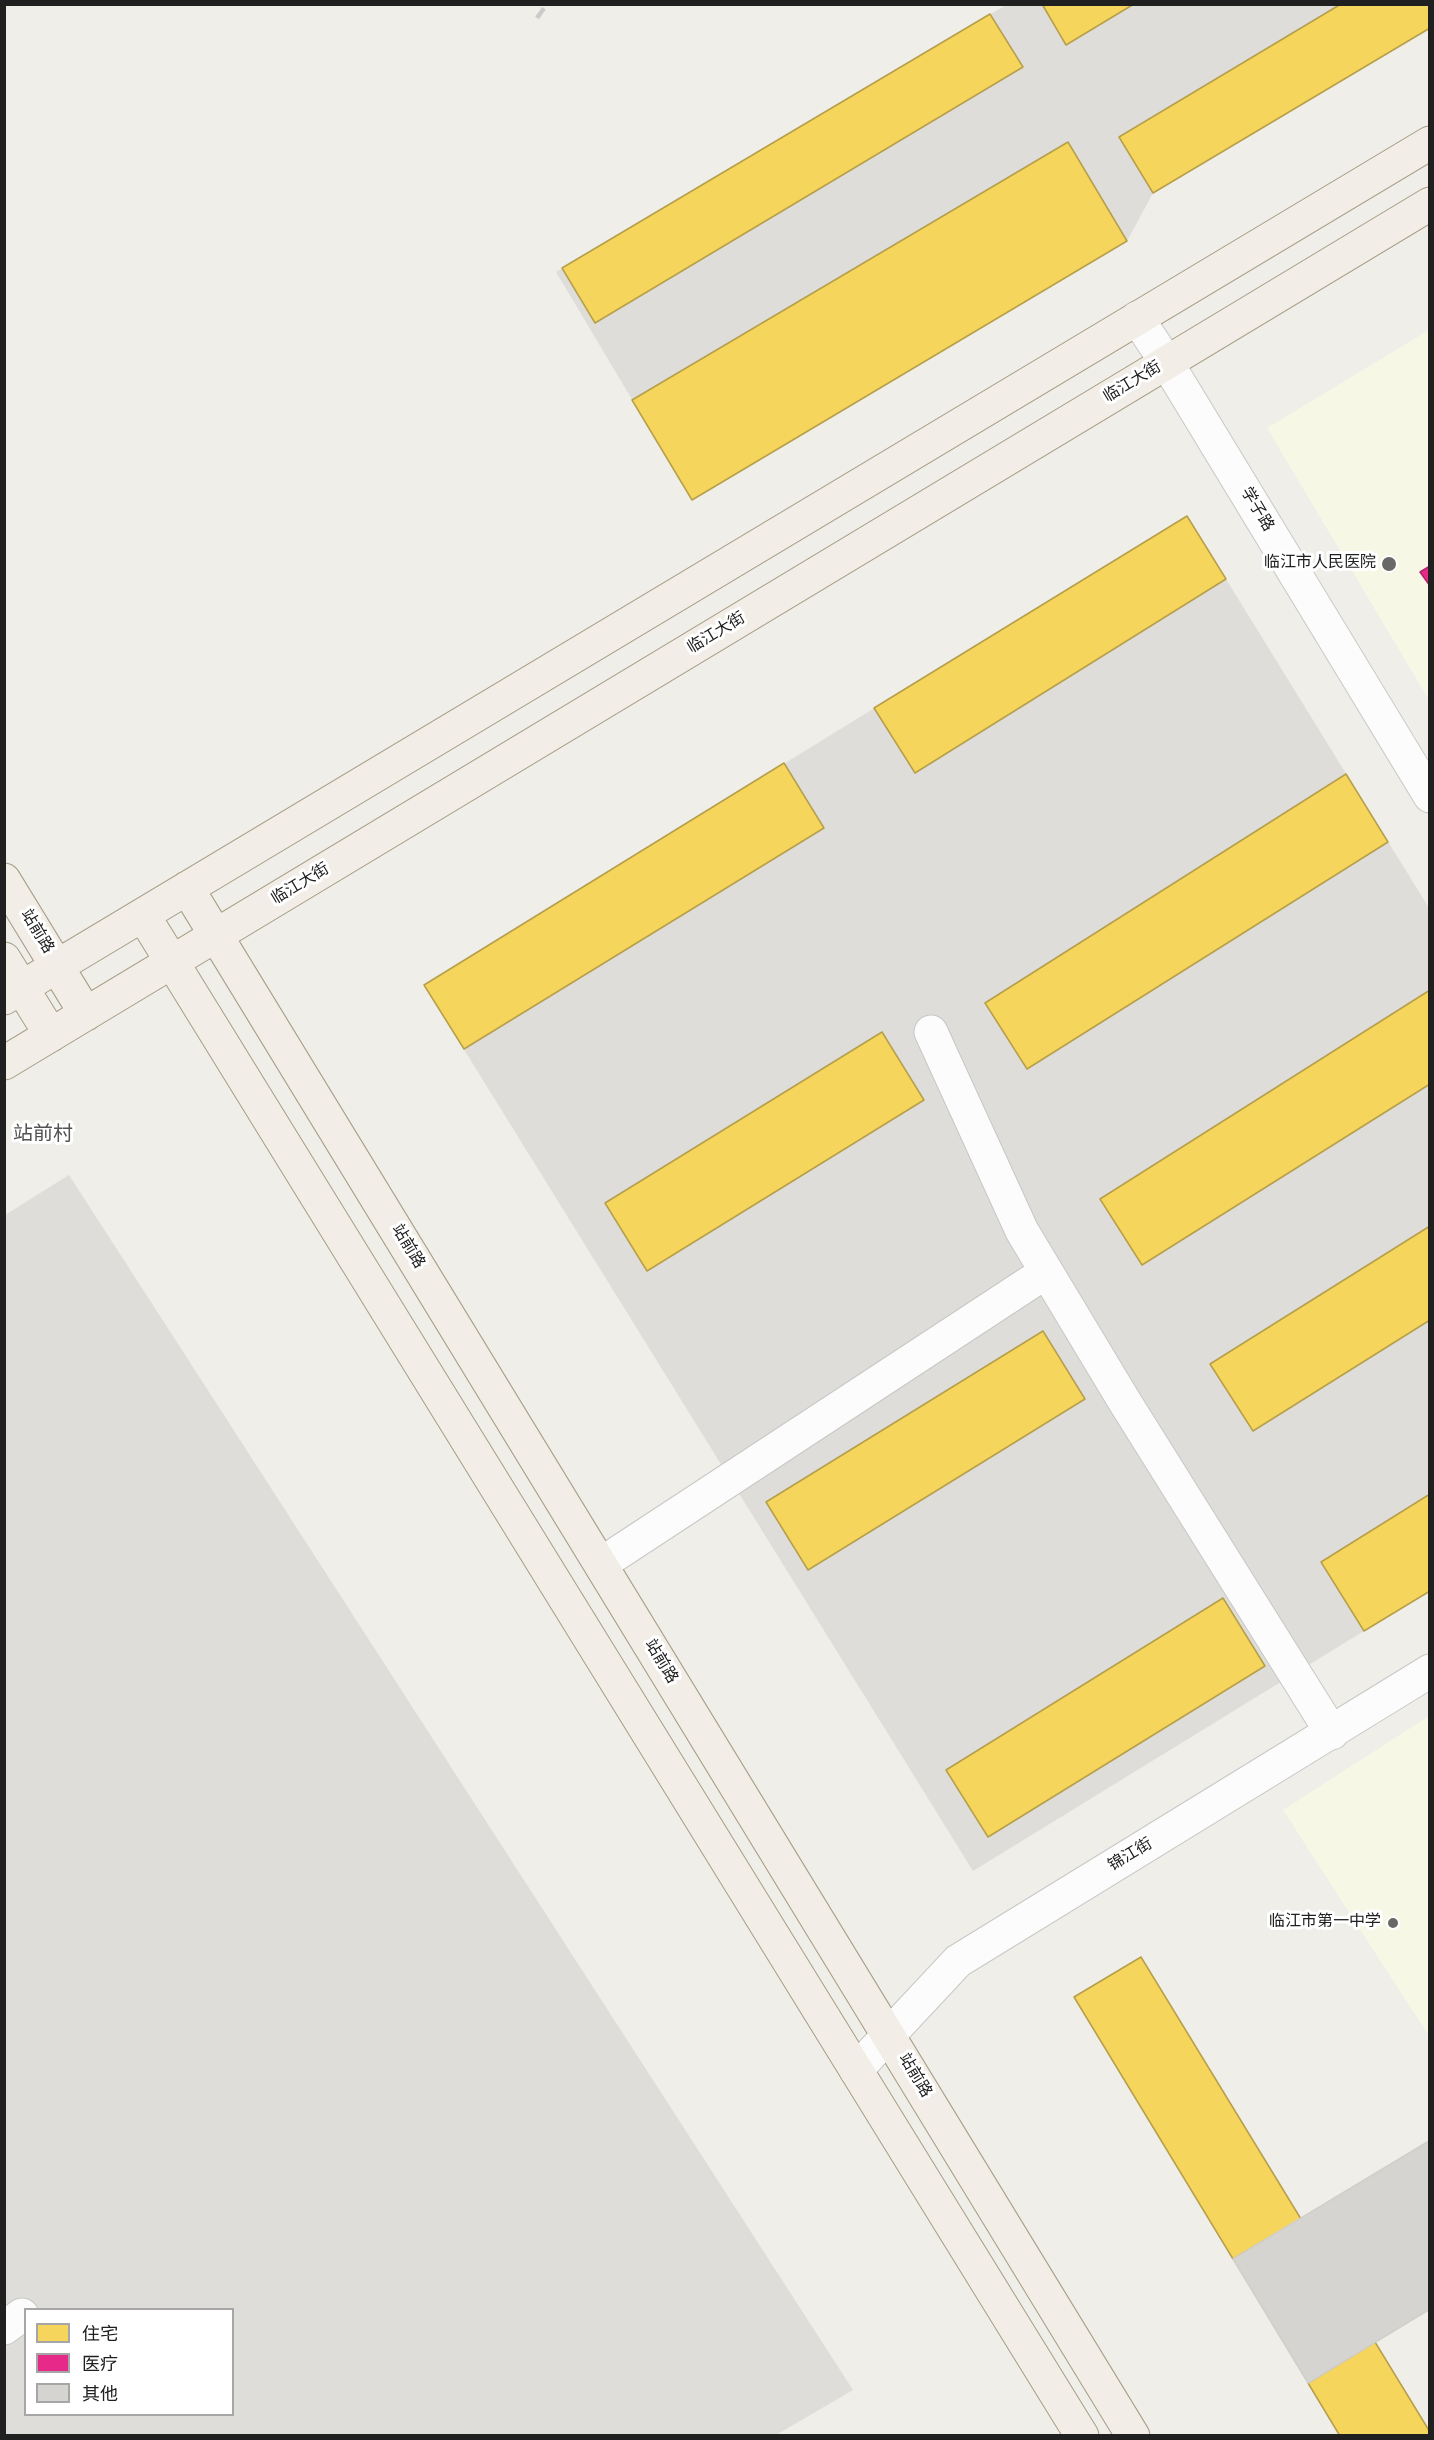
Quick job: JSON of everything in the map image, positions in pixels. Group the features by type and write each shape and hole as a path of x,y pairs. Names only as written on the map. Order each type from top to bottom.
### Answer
{"main road":[{"path":"13,993 1430,143"},
{"name":"临江大街","path":"4,1063 1430,204"},
{"name":"站前路","path":"4,880 86,1014"},
{"name":"站前路","path":"187,888 1133,2436"},
{"path":"143,915 1082,2436"},
{"path":"4,959 13,993 51,1035"}],"street":[{"name":"学子路","path":"1137,318 1167,363 1430,796"},
{"path":"931,1032 1022,1231 1332,1733"},
{"path":"601,1564 1046,1272"},
{"name":"锦江街","path":"856,2070 958,1961 1430,1671"}],"shaded area":[{"path":"1006,5 1429,5 1429,28 1153,193 1127,241 692,500 556,272"},
{"name":"临江市人民医院","path":"1429,330 1429,700 1267,428"},
{"path":"1187,516 1429,908 1429,1591 973,1871 424,985"},
{"path":"69,1175 853,2390 776,2435 5,2436 5,1215"},
{"name":"临江市第一中学","path":"1429,1716 1429,2036 1283,1810"}],"building: 住宅":[{"path":"1042,4 1134,4 1066,45"},
{"path":"1341,4 1430,4 1430,28 1153,193 1119,137"},
{"path":"990,14 1023,67 595,323 562,268"},
{"path":"1068,142 1127,241 692,500 632,400"},
{"path":"1187,516 1226,579 915,773 874,708"},
{"path":"784,763 824,828 464,1049 424,985"},
{"path":"1346,774 1388,842 1027,1069 985,1003"},
{"path":"1430,990 1430,1084 1142,1265 1100,1199"},
{"path":"882,1032 924,1100 647,1271 605,1203"},
{"path":"1430,1226 1430,1320 1253,1431 1210,1364"},
{"path":"1043,1331 1085,1399 808,1570 766,1502"},
{"path":"1430,1494 1430,1591 1364,1631 1321,1562"},
{"path":"1223,1598 1265,1666 988,1837 946,1770"},
{"path":"1141,1957 1301,2219 1233,2259 1074,1997"},
{"path":"1375,2342 1430,2432 1430,2436 1340,2436 1308,2383"}],"building: 医疗":[{"path":"1430,566 1430,586 1420,572"}],"building: 其他":[{"path":"1429,2141 1430,2309 1308,2383 1233,2259"}],"railway":[{"path":"537,18 547,4"}],"place":[{"name":"临江市人民医院","path":"1389,564"},
{"name":"临江市第一中学","path":"1393,1923"}],"district":[{"name":"站前村","path":"43,1136"}]}
